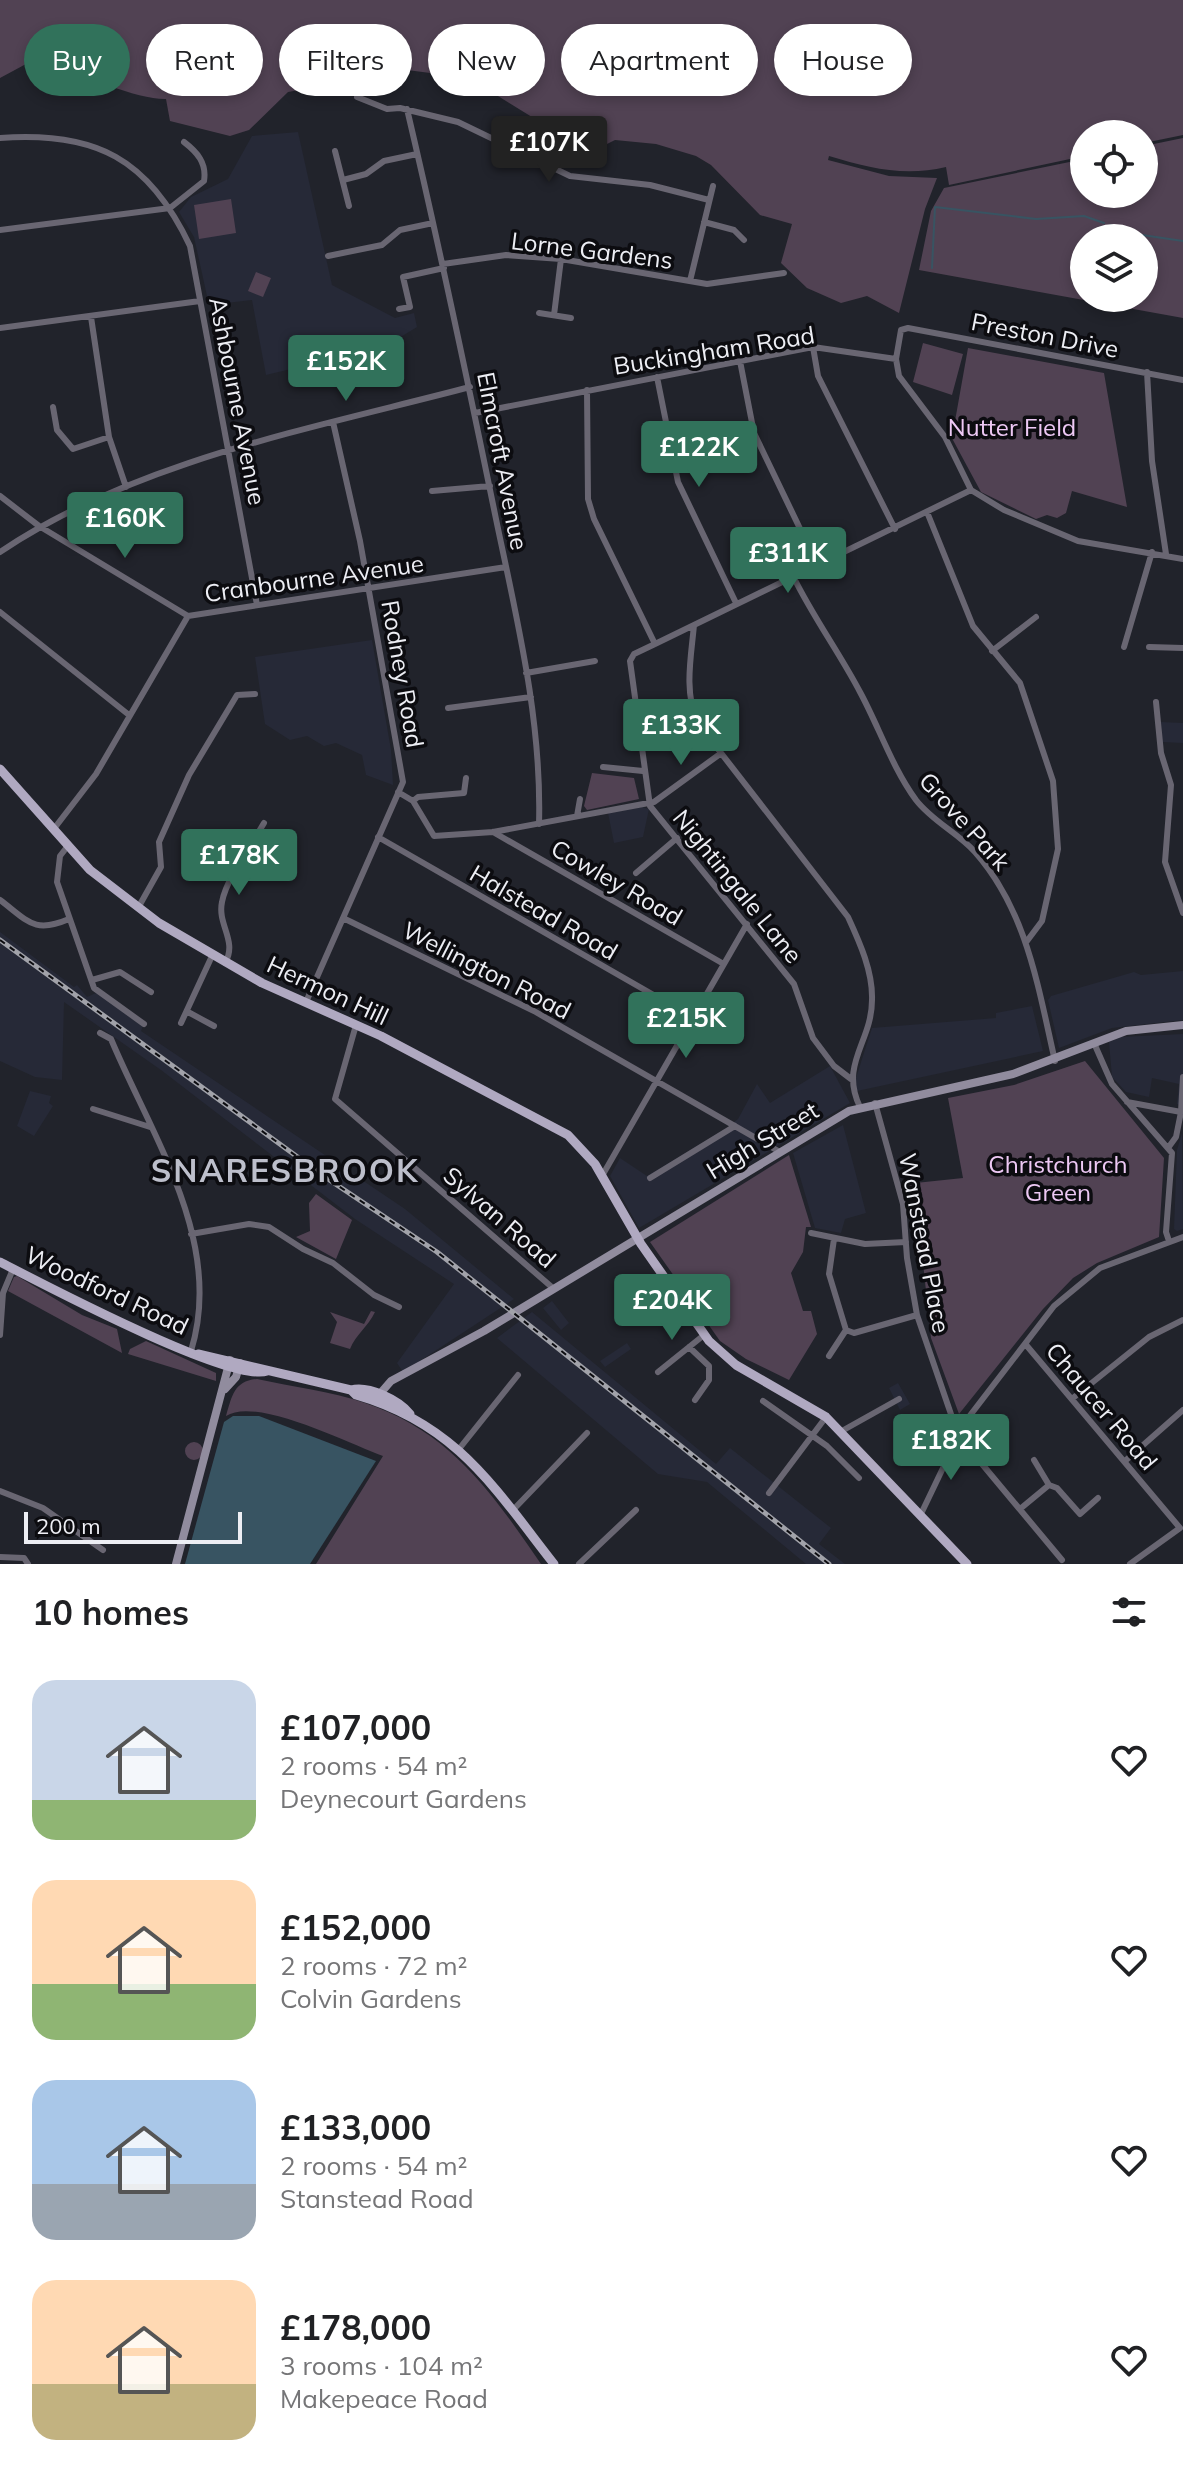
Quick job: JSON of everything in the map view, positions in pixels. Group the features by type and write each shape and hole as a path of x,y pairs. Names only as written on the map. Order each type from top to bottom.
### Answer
{"main road":[{"name":"Hermon Hill","path":"0,769 96,876 138,908 212,956 356,1025 568,1135 582,1147 602,1176 637,1238 704,1335 736,1365 826,1417 967,1564"},
{"name":"Woodford Road","path":"0,1262 122,1323 194,1352 205,1360 234,1365"},
{"path":"234,1365 259,1374 267,1371 351,1390 359,1388 410,1414 459,1449 513,1510 554,1564"}],"street":[{"path":"357,97 387,109 407,109 458,122 570,176 650,185 709,200"},
{"name":"Elmcroft Avenue","path":"407,109 470,387 531,697 540,753 539,824"},
{"name":"Ashbourne Avenue","path":"0,138 71,142 121,157 147,177 170,208 190,246 257,605"},
{"path":"0,230 170,208 204,181 206,173 199,154 184,142"},
{"path":"335,151 349,206"},
{"path":"343,180 366,174 384,161 417,154"},
{"path":"690,281 713,186"},
{"path":"704,222 734,230 744,240"},
{"path":"328,256 382,245 400,230 433,223"},
{"name":"Lorne Gardens","path":"399,309 410,307 403,277 443,266 506,255 561,259 707,284 784,273"},
{"path":"554,315 561,259"},
{"path":"0,328 200,301"},
{"path":"539,313 571,318"},
{"path":"91,317 109,437 126,487"},
{"name":"Preston Drive","path":"896,359 901,330 917,330 1183,380"},
{"path":"813,347 818,376 895,529"},
{"name":"Buckingham Road","path":"475,413 813,347 896,359"},
{"path":"896,359 905,388 945,437 971,490 1004,510 1078,541 1183,559"},
{"path":"740,361 754,433 817,564"},
{"path":"1147,372 1152,461 1166,554"},
{"path":"657,377 678,482 736,603"},
{"path":"0,552 39,526 126,487 333,422 470,387"},
{"path":"587,390 588,499 594,519 655,644"},
{"path":"53,407 57,430 73,449 109,437"},
{"name":"Rodney Road","path":"333,422 369,589 403,773 398,792"},
{"path":"432,491 490,486"},
{"path":"720,754 658,800 649,802 630,664 632,656 971,490"},
{"path":"0,496 39,526 188,616"},
{"path":"927,512 973,626 1020,683 1053,781 1058,849 1042,921 1027,941"},
{"path":"1124,647 1152,552"},
{"name":"Cranbourne Avenue","path":"53,830 96,774 188,616 506,567"},
{"name":"Grove Park","path":"793,576 815,622 845,663 890,756 917,802 975,852 1010,901 1027,941 1055,1061"},
{"path":"0,612 129,715"},
{"path":"992,651 1036,617"},
{"path":"694,625 689,703 697,722 848,917 859,940 873,998 851,1079"},
{"path":"1149,647 1183,648"},
{"path":"526,673 595,661"},
{"path":"138,908 161,867 159,842 189,775 237,695 255,694"},
{"path":"448,708 531,697"},
{"path":"1156,702 1161,753 1171,785 1165,862 1180,897 1183,913"},
{"path":"603,767 643,771"},
{"path":"413,801 418,797 464,793 466,778"},
{"path":"1171,785 1183,784"},
{"path":"306,1002 398,792"},
{"name":"Nightingale Lane","path":"398,792 413,801 434,836 493,832 649,802 794,984 817,1044 834,1066 851,1079 860,1107"},
{"path":"577,816 580,799"},
{"path":"225,963 231,943 222,917 223,896 264,823"},
{"name":"Cowley Road","path":"493,832 722,963"},
{"name":"Halstead Road","path":"378,837 692,1017"},
{"path":"636,873 677,838"},
{"path":"67,847 60,856 57,882 97,992 144,1024"},
{"path":"0,900 35,926 43,928 69,919"},
{"name":"Wellington Road","path":"343,918 488,987 780,1152"},
{"path":"602,1176 747,924"},
{"path":"181,1023 212,956"},
{"path":"92,980 120,972 151,992"},
{"path":"188,1012 214,1026"},
{"name":"Sylvan Road","path":"356,1025 335,1099 554,1289"},
{"name":"High Street","path":"381,1400 391,1381 397,1381 860,1107 1013,1074 1055,1061 1126,1031 1183,1025"},
{"path":"100,1033 111,1039 171,1168 191,1234 202,1293 194,1352"},
{"path":"1094,1043 1112,1084 1172,1153 1166,1232 1169,1241"},
{"path":"1168,1148 1176,1137 1183,1077"},
{"path":"1127,1102 1181,1112"},
{"name":"Wanstead Place","path":"875,1103 903,1204 917,1315 959,1434 1062,1560"},
{"path":"93,1109 151,1127"},
{"path":"650,1178 735,1126"},
{"path":"191,1234 249,1224 269,1227 303,1249 333,1263 374,1295 399,1307"},
{"path":"811,1233 865,1244 906,1242"},
{"path":"920,1516 965,1422 1020,1348 1027,1346 1054,1306 1100,1268 1183,1237"},
{"path":"834,1239 829,1274 846,1330"},
{"path":"0,1335 2,1298 13,1269"},
{"path":"846,1330 854,1333 917,1315"},
{"path":"1073,1398 1149,1337 1183,1320"},
{"path":"829,1356 846,1330"},
{"path":"658,1372 704,1335"},
{"name":"Chaucer Road","path":"1027,1346 1181,1527"},
{"path":"689,1347 709,1366 709,1380 695,1400"},
{"path":"176,1564 234,1365"},
{"path":"459,1449 518,1375"},
{"path":"775,1407 784,1393"},
{"path":"840,1432 899,1399"},
{"path":"763,1401 812,1436 859,1478"},
{"path":"1125,1461 1183,1410"},
{"path":"769,1493 826,1417"},
{"path":"513,1510 587,1433"},
{"path":"1034,1460 1049,1485 1057,1488 1080,1514 1098,1498"},
{"path":"1020,1509 1049,1485"},
{"path":"0,1491 43,1508 103,1550"},
{"path":"579,1564 636,1510"},
{"path":"1130,1564 1181,1527"},
{"path":"0,1557 24,1558 28,1564"}],"shaded area":[{"path":"298,132 332,285 395,318 414,313 417,327 399,338 345,356 266,375 252,300 209,305 194,237 179,212 191,197 228,179 252,136"},
{"path":"372,640 391,750 393,785 366,775 362,755 336,743 324,746 307,736 290,740 265,724 255,657"},
{"path":"1161,722 1183,723 1183,743 1162,742"},
{"path":"642,807 649,809 643,837 614,843 608,813"},
{"path":"0,932 74,987 77,985 87,997 96,993 143,1026 141,1031 405,1209 514,1299 403,1372 397,1363 454,1284 355,1219 161,1070 64,1002 62,1080 35,1077 0,1061"},
{"path":"1183,971 1183,1020 1112,1028 1059,1048 1048,1000 1051,996 1134,972 1141,975"},
{"path":"1032,1006 1043,1051 857,1091 855,1081 872,1028 996,1018 996,1013"},
{"path":"1183,1034 1183,1106 1177,1104 1179,1084 1152,1078 1149,1097 1126,1092 1112,1077 1109,1042 1120,1037"},
{"path":"830,1066 850,1103 639,1228 610,1176 620,1158 647,1176 738,1119 757,1084 770,1103"},
{"path":"30,1091 51,1096 49,1103 53,1106 34,1136 17,1126"},
{"path":"843,1125 866,1213 845,1219 841,1233 815,1228 793,1153"},
{"path":"1182,1133 1183,1229 1177,1231 1174,1229 1177,1150"},
{"path":"552,1301 569,1323 561,1330 543,1308"},
{"path":"532,1312 716,1464 730,1448 831,1528 819,1544 845,1564 806,1564 707,1482 658,1474 497,1338"},
{"path":"627,1343 631,1349 605,1367 600,1361"},
{"path":"898,1383 910,1404 900,1410 889,1388"},
{"path":"233,1416 259,1416 376,1461 310,1564 185,1564 224,1422"}],"green space":[{"path":"0,0 1183,0 1183,135 1158,140 1158,120 1070,120 1070,159 949,185 946,167 916,171 887,170 829,156 828,160 889,176 937,178 925,209 899,313 867,296 841,303 807,288 781,263 792,224 760,215 711,165 696,156 656,144 615,140 607,144 580,138 540,122 498,96 545,96 545,24 428,24 428,73 412,71 412,24 279,24 279,96 284,96 249,130 230,136 170,121 166,99 141,96 130,92 130,24 24,24 24,65 0,78"},
{"path":"1183,138 1183,318 1150,312 1158,312 1158,224 1070,224 1070,297 919,270 931,211 944,188 1070,162 1070,208 1158,208 1158,143"},
{"path":"231,199 236,233 199,239 194,205"},
{"path":"256,272 271,278 263,297 248,291"},
{"path":"923,343 963,354 952,395 913,382"},
{"name":"Nutter Field","path":"968,348 1104,373 1127,507 1072,491 1066,513 1057,518 1047,515 1036,519 981,492 947,429 955,421"},
{"path":"592,773 634,778 639,799 587,810 584,806"},
{"name":"Christchurch Green","path":"1085,1061 1164,1158 1159,1237 1097,1263 1073,1278 1043,1309 959,1414 931,1338 919,1225 906,1184 963,1178 948,1098 1014,1085"},
{"path":"789,1155 811,1227 806,1227 803,1252 791,1273 803,1311 811,1311 817,1334 789,1380 746,1359 720,1341 650,1242"},
{"path":"316,1194 352,1220 336,1259 296,1237 310,1231 309,1203"},
{"path":"17,1276 82,1315 117,1329 122,1353 8,1291"},
{"path":"371,1311 375,1312 350,1349 330,1343 337,1322 330,1312 364,1324"},
{"path":"146,1341 216,1373 216,1381 128,1354 130,1349"},
{"path":"257,1379 365,1403 396,1415 423,1431 447,1449 488,1491 541,1564 316,1564 383,1456 280,1417 240,1411 226,1416 232,1396 239,1386"},
{"path":"190,1442 198,1442 203,1451 201,1458 190,1460 185,1455 185,1447"}],"waterway":[{"path":"932,268 935,207 1036,219 1084,216 1104,223"},
{"path":"1158,237 1183,241"}],"railway":[{"path":"0,940 325,1177 437,1252 829,1564"}],"district":[{"name":"SNARESBROOK","path":"285,1170"}]}
